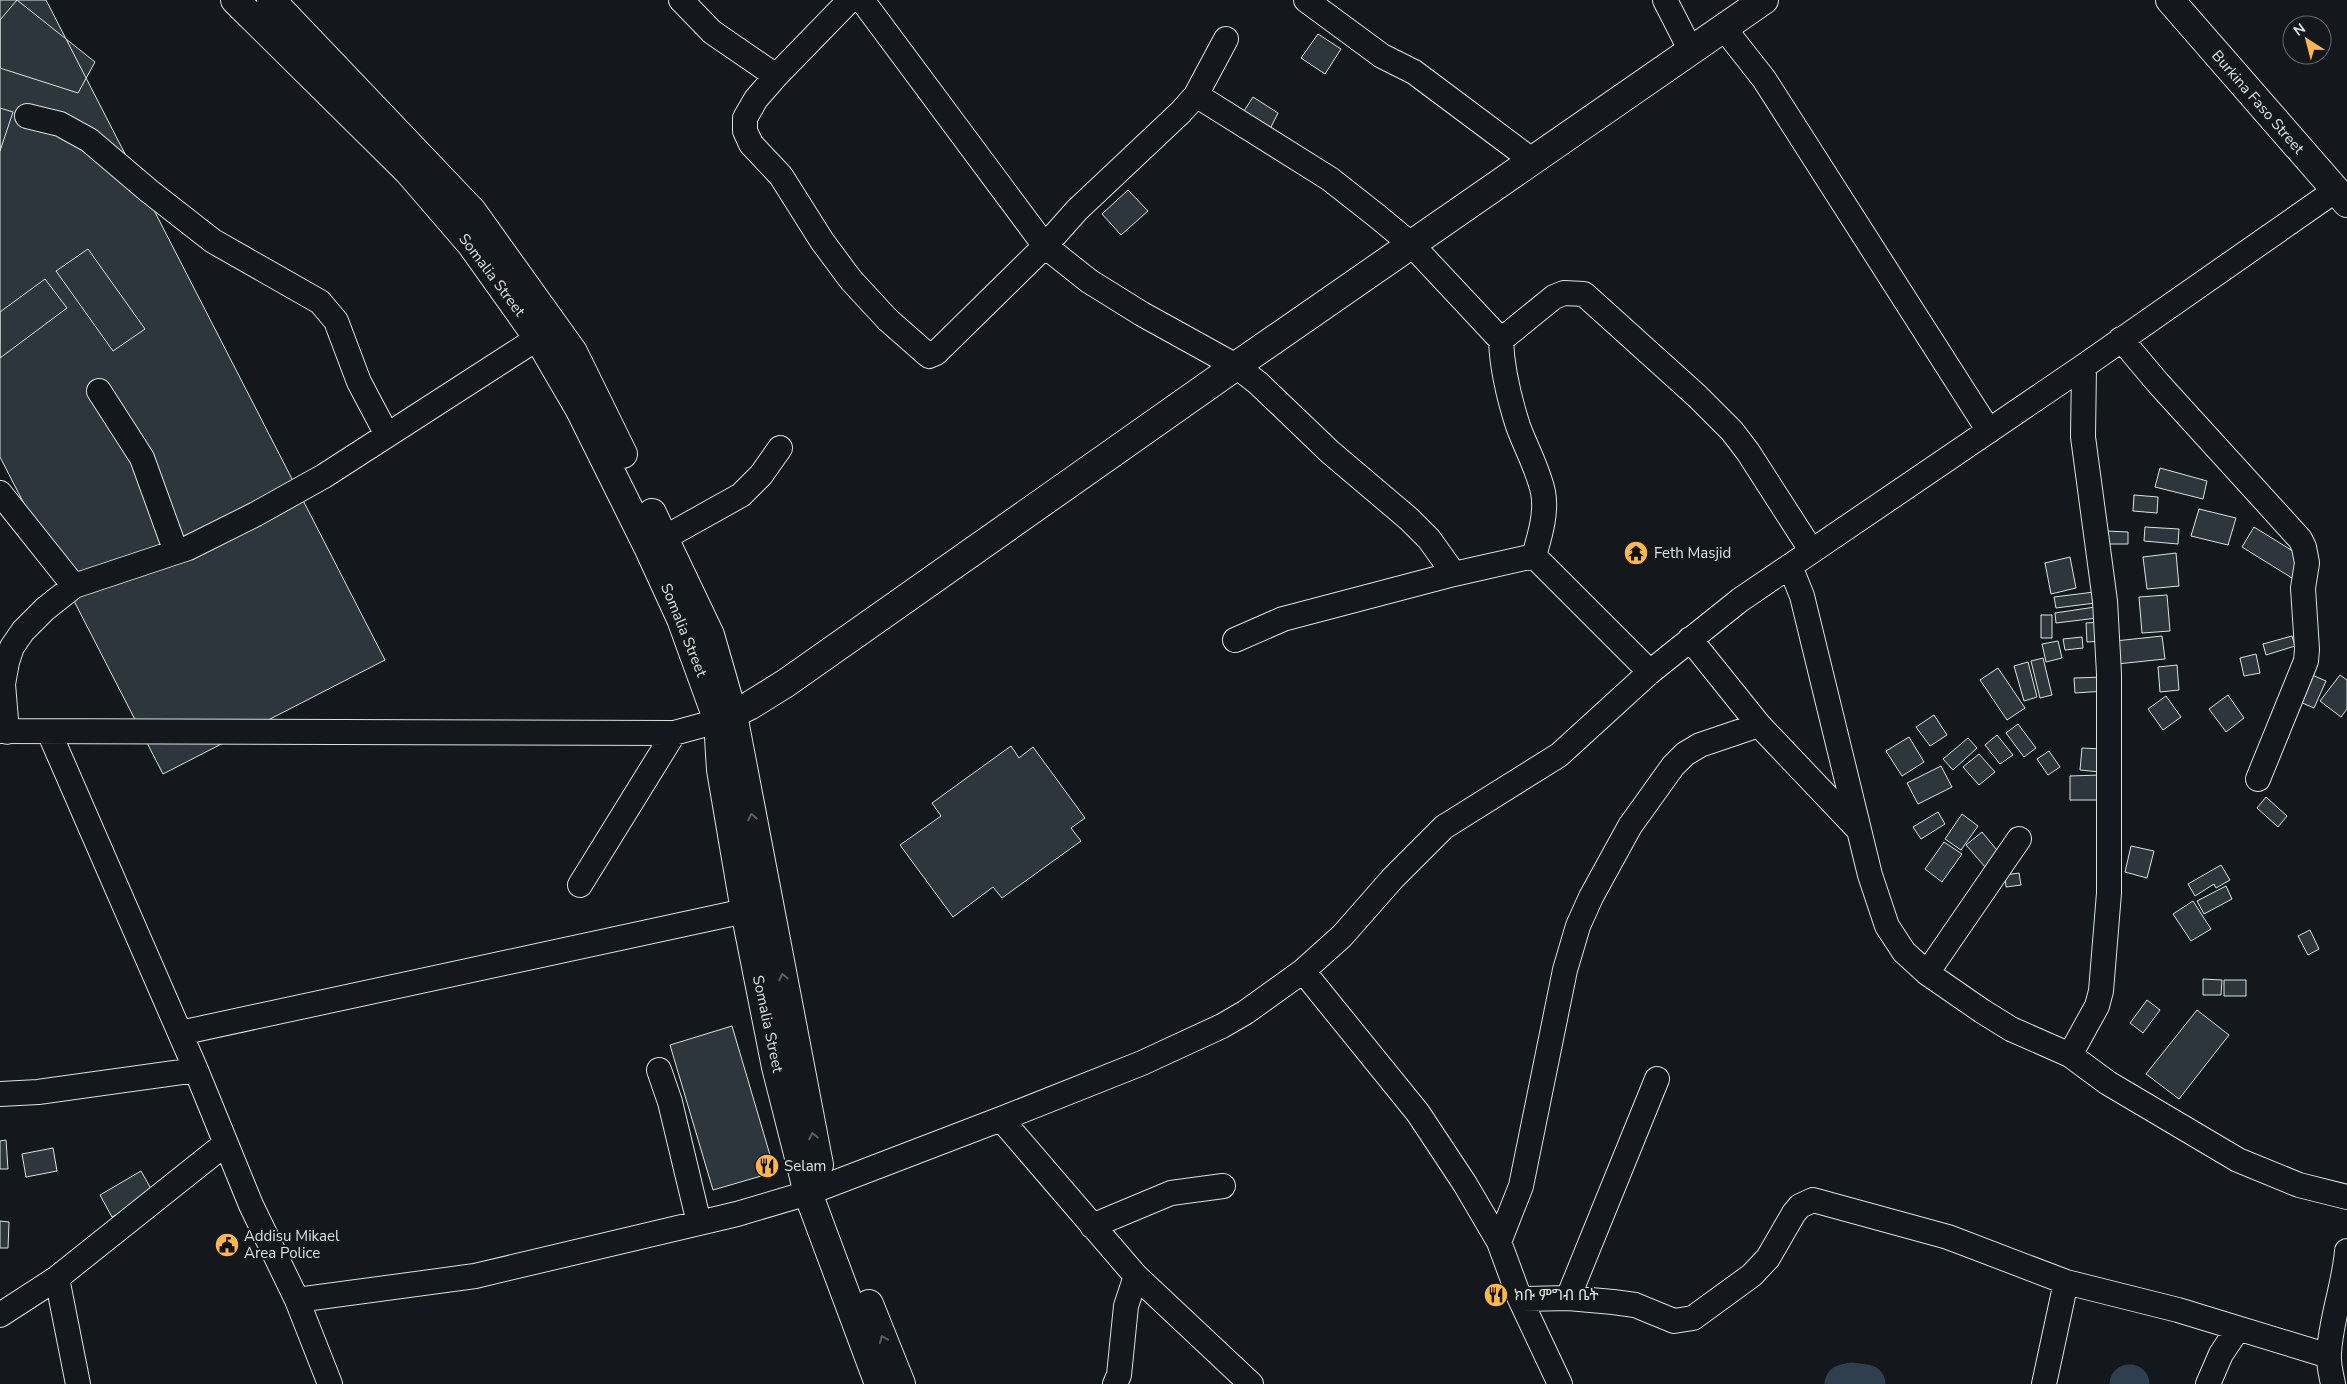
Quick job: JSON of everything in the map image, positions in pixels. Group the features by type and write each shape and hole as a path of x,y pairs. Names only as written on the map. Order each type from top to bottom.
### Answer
{"main road":[{"name":"Somalia Street","path":"235,0 408,171 472,244 538,338 656,542 681,619 725,718 721,770 745,911 776,1067 879,1384"},
{"path":"271,0 472,211 573,352 656,542"},
{"path":"901,1384 815,1190 725,718 786,684 1236,366 1533,161 1690,49 1764,0"},
{"name":"Burkina Faso Street","path":"2170,0 2341,197"}],"street":[{"path":"681,0 712,32 776,76"},
{"path":"850,0 776,76 749,109 744,125 747,138 781,176 822,241 851,280 888,320 926,355 936,353 1045,246 1077,210 1156,138 1196,95 1226,39"},
{"path":"862,0 1045,246 1089,281 1236,366 1258,383 1330,452 1409,519 1429,539 1454,574"},
{"path":"1306,0 1382,56 1414,72 1533,161"},
{"path":"1664,0 1690,49"},
{"path":"1723,27 1764,79 1988,431"},
{"path":"1196,95 1330,179 1412,245 1501,340 1502,362 1518,426 1543,491 1543,523 1534,556"},
{"path":"27,116 60,124 89,140 149,191 213,241 320,302 336,322 359,382 386,435"},
{"path":"297,1300 475,1276 699,1223 815,1190 1001,1119 1195,1040 1246,1012 1303,971 1342,936 1438,833 1509,785 1543,766 1690,639 1811,550 2122,339 2341,197"},
{"path":"1501,340 1554,297 1564,293 1584,294 1697,396 1732,431 1748,452 1811,550"},
{"path":"538,338 324,476 222,531 176,552 74,586 45,609 23,630 12,647 7,662 4,684 3,731 674,733 725,718"},
{"path":"2122,339 2158,383 2300,539 2304,547 2307,563 2303,588 2306,661 2258,779"},
{"path":"2070,1056 2097,1006 2101,991 2110,884 2109,674 2105,601 2083,437 2084,366"},
{"path":"99,391 142,458 176,552"},
{"path":"656,542 726,504 751,487 780,448"},
{"path":"0,493 74,586"},
{"path":"1235,640 1283,619 1454,574 1534,556"},
{"path":"1534,556 1650,672"},
{"path":"1790,566 1798,584 1857,829 1879,907 1887,926 1904,952 1927,973 2011,1029 2070,1056 2108,1083 2238,1160 2299,1185 2347,1197"},
{"path":"1690,639 1760,725 1857,829"},
{"path":"1499,1242 1521,1186 1540,1100 1552,1027 1576,934 1590,897 1630,826 1672,766 1700,744 1760,725"},
{"path":"49,732 196,1070 225,1144 297,1300 330,1384"},
{"path":"580,885 674,733"},
{"path":"1927,973 2019,839"},
{"path":"180,1033 745,911"},
{"path":"1303,971 1418,1113 1461,1177 1499,1242 1520,1299 1559,1383"},
{"path":"0,1094 38,1092 196,1070"},
{"path":"659,1070 670,1102 699,1223"},
{"path":"1568,1298 1657,1079"},
{"path":"1001,1119 1136,1276 1251,1384"},
{"path":"0,1316 57,1278 225,1144"},
{"path":"1092,1226 1171,1193 1223,1186"},
{"path":"1520,1299 1568,1298 1635,1305 1674,1321 1693,1318 1752,1275 1768,1258 1794,1213 1800,1206 1813,1200 1948,1237 2066,1282 2178,1310 2237,1330 2329,1356"},
{"path":"2333,1384 2329,1356 2332,1328 2345,1273 2347,1251"},
{"path":"1115,1384 1119,1375 1126,1306 1136,1276"},
{"path":"57,1278 78,1384"},
{"path":"2044,1384 2066,1282"},
{"path":"2208,1384 2221,1354 2237,1330"}],"building":[{"path":"0,0 46,0 385,660 163,774 0,457"},
{"path":"17,0 95,62 78,93 0,68 0,20"},
{"path":"1318,34 1341,49 1325,74 1301,58"},
{"path":"1253,97 1278,113 1270,129 1244,111"},
{"path":"0,108 13,112 0,151"},
{"path":"1128,190 1148,211 1121,235 1102,214"},
{"path":"88,249 145,329 113,351 56,271"},
{"path":"45,279 67,308 0,358 0,312"},
{"path":"2160,468 2207,481 2203,499 2155,487"},
{"path":"2134,495 2158,497 2157,513 2133,511"},
{"path":"2199,509 2236,518 2228,545 2191,536"},
{"path":"2145,527 2179,529 2178,544 2144,541"},
{"path":"2254,527 2304,558 2292,578 2242,547"},
{"path":"2107,531 2128,532 2128,544 2107,544"},
{"path":"2176,553 2179,586 2147,589 2143,557"},
{"path":"2070,557 2076,588 2051,594 2045,563"},
{"path":"2094,592 2095,603 2056,608 2054,597"},
{"path":"2167,595 2170,631 2142,633 2139,597"},
{"path":"2095,607 2097,618 2056,623 2055,613"},
{"path":"2041,615 2052,615 2052,638 2041,638"},
{"path":"2103,622 2104,641 2087,642 2086,623"},
{"path":"2162,636 2165,659 2117,664 2115,641"},
{"path":"2292,636 2295,646 2266,655 2263,644"},
{"path":"2082,637 2083,648 2065,650 2063,639"},
{"path":"2058,641 2062,658 2046,662 2042,644"},
{"path":"2256,654 2260,673 2244,676 2240,658"},
{"path":"2043,658 2052,695 2040,698 2031,661"},
{"path":"2028,662 2037,697 2024,701 2014,666"},
{"path":"2177,665 2179,690 2160,692 2158,667"},
{"path":"1998,668 2025,708 2007,720 1980,680"},
{"path":"2312,675 2326,681 2314,708 2300,702"},
{"path":"2340,675 2347,680 2347,709 2341,717 2320,701"},
{"path":"2105,677 2105,691 2075,693 2074,678"},
{"path":"2228,695 2244,718 2226,732 2209,709"},
{"path":"2166,696 2181,717 2163,730 2148,709"},
{"path":"1934,715 1947,735 1930,746 1916,727"},
{"path":"2018,724 2036,748 2024,757 2006,733"},
{"path":"1997,735 2013,755 2000,764 1985,745"},
{"path":"1909,737 1924,762 1902,776 1886,751"},
{"path":"1968,738 1977,748 1953,770 1943,759"},
{"path":"1011,746 1019,758 1033,747 1085,818 1071,828 1081,841 1002,898 993,887 953,917 900,845 941,816 932,803"},
{"path":"2082,748 2102,749 2100,772 2080,770"},
{"path":"2049,751 2060,767 2048,775 2037,759"},
{"path":"1979,754 1995,772 1979,785 1963,767"},
{"path":"1941,766 1952,787 1918,804 1907,783"},
{"path":"2099,775 2100,800 2070,800 2070,776"},
{"path":"2266,797 2287,816 2278,827 2257,808"},
{"path":"1938,812 1945,824 1921,839 1913,827"},
{"path":"1962,814 1978,826 1961,850 1945,839"},
{"path":"1982,832 2001,855 1986,868 1966,845"},
{"path":"1944,842 1962,854 1942,882 1925,869"},
{"path":"2131,846 2154,851 2147,878 2125,872"},
{"path":"2221,865 2230,880 2216,888 2214,884 2195,896 2188,884"},
{"path":"2019,873 2021,885 2006,887 2005,875"},
{"path":"2226,886 2232,899 2204,914 2197,901"},
{"path":"2193,901 2211,929 2191,941 2173,914"},
{"path":"2310,930 2319,949 2308,955 2298,936"},
{"path":"2203,979 2222,980 2221,995 2203,995"},
{"path":"2224,980 2246,980 2246,996 2224,996"},
{"path":"2147,1000 2160,1010 2143,1033 2130,1023"},
{"path":"2197,1010 2229,1035 2179,1099 2146,1074"},
{"path":"732,1026 775,1172 713,1190 670,1045"},
{"path":"6,1140 8,1169 0,1169 0,1141"},
{"path":"53,1148 57,1171 26,1177 22,1154"},
{"path":"141,1171 154,1194 112,1217 100,1195"},
{"path":"0,1221 9,1222 8,1248 0,1248"}],"waterway":[{"path":"1844,1384 1852,1382 1866,1384"}],"place":[{"name":"Feth Masjid","path":"1636,553"},
{"name":"Selam","path":"767,1166"},
{"name":"Addisu Mikael Area Police","path":"227,1245"},
{"name":"ክቡ ምግብ ቤት","path":"1496,1295"}]}
